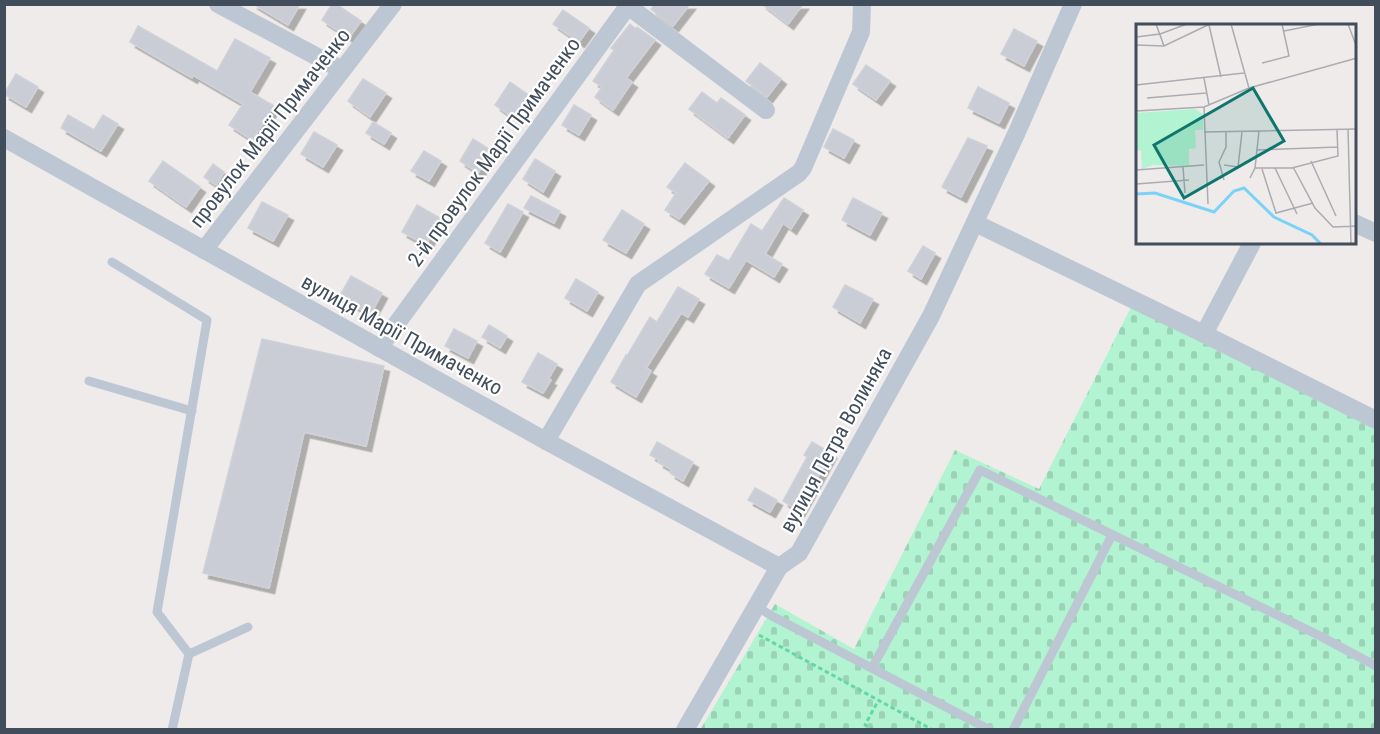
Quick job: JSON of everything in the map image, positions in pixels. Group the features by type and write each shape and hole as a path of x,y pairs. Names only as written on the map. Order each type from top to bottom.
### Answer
{"street":[{"path":"218,4 342,70"},
{"name":"провулок Марії Примаченко","path":"204,250 393,4"},
{"path":"546,441 638,284 803,168 861,32 862,4"},
{"name":"вулиця Петра Волиняка","path":"685,729 779,567 799,553 931,316 1074,4"},
{"name":"2-й провулок Марії Примаченко","path":"379,348 628,6 766,110"},
{"name":"вулиця Марії Примаченко","path":"4,138 546,441 779,567"},
{"path":"975,223 1376,420"},
{"path":"1356,224 1376,233"},
{"path":"1204,334 1251,244"}],"lane":[{"path":"112,262 207,320 157,612 189,654"},
{"path":"89,381 192,411"},
{"path":"872,668 980,470 1320,636 1376,666"},
{"path":"1013,729 1112,535"},
{"path":"756,606 990,729"},
{"path":"189,654 248,627"},
{"path":"172,729 189,654"}],"path":[{"path":"744,627 933,729"},
{"path":"874,729 866,725 879,700"}],"green space":[{"path":"1131,307 1375,429 1375,729 700,730 775,604 854,649 955,450 1039,489"}],"building":[{"path":"253,4 300,4 288,25"},
{"path":"332,4 336,4 361,21 349,38 322,20"},
{"path":"655,4 690,4 673,26 651,9"},
{"path":"762,4 803,4 788,24"},
{"path":"563,10 589,28 579,42 553,24"},
{"path":"630,24 655,40 626,78 632,82 613,110 595,97 602,87 593,81 614,50 611,48"},
{"path":"138,26 217,71 235,39 270,58 250,92 274,106 252,140 229,125 243,104 130,42"},
{"path":"1014,29 1037,41 1024,66 1001,54"},
{"path":"760,63 781,79 767,97 746,81"},
{"path":"866,65 890,81 876,100 853,84"},
{"path":"16,74 38,87 26,107 4,94"},
{"path":"363,79 386,93 370,117 348,101"},
{"path":"510,82 530,96 515,119 495,105"},
{"path":"978,87 1009,103 999,123 968,108"},
{"path":"702,92 717,103 721,98 745,115 728,138 689,109"},
{"path":"574,105 591,115 579,135 562,125"},
{"path":"68,115 94,130 103,115 118,124 101,151 61,128"},
{"path":"373,122 391,133 384,144 366,133"},
{"path":"833,129 854,140 844,158 824,147"},
{"path":"314,132 337,145 323,167 301,154"},
{"path":"968,138 987,146 961,197 942,187"},
{"path":"473,139 492,151 478,173 460,161"},
{"path":"424,151 441,161 429,181 411,171"},
{"path":"535,159 555,171 543,192 523,179"},
{"path":"163,161 200,187 186,207 149,181"},
{"path":"685,163 709,181 679,219 665,210 676,193 667,187"},
{"path":"213,164 224,172 216,185 204,177"},
{"path":"531,196 560,211 554,223 524,208"},
{"path":"784,198 803,210 791,229 783,223 765,254 782,264 774,277 746,260 729,288 705,274 717,255 729,261 751,224 762,231"},
{"path":"853,198 882,213 870,235 842,220"},
{"path":"262,202 288,215 273,241 248,228"},
{"path":"508,204 523,212 500,252 485,243"},
{"path":"417,205 440,218 426,245 402,232"},
{"path":"622,210 644,224 626,253 603,240"},
{"path":"923,246 935,253 921,279 908,271"},
{"path":"351,276 382,293 370,315 339,297"},
{"path":"576,279 598,292 587,311 565,298"},
{"path":"845,285 873,299 860,323 833,307"},
{"path":"678,287 699,299 688,317 681,313 646,368 651,371 636,397 611,382 650,317 657,322"},
{"path":"489,325 507,336 500,348 482,337"},
{"path":"454,329 477,341 468,358 445,346"},
{"path":"262,339 384,366 366,446 304,432 269,588 203,573"},
{"path":"538,353 557,364 543,393 522,382"},
{"path":"657,442 693,462 683,481 670,473 672,470 650,455"},
{"path":"812,442 831,453 799,511 783,501 807,457 804,455"},
{"path":"755,488 777,500 770,512 748,500"}]}
